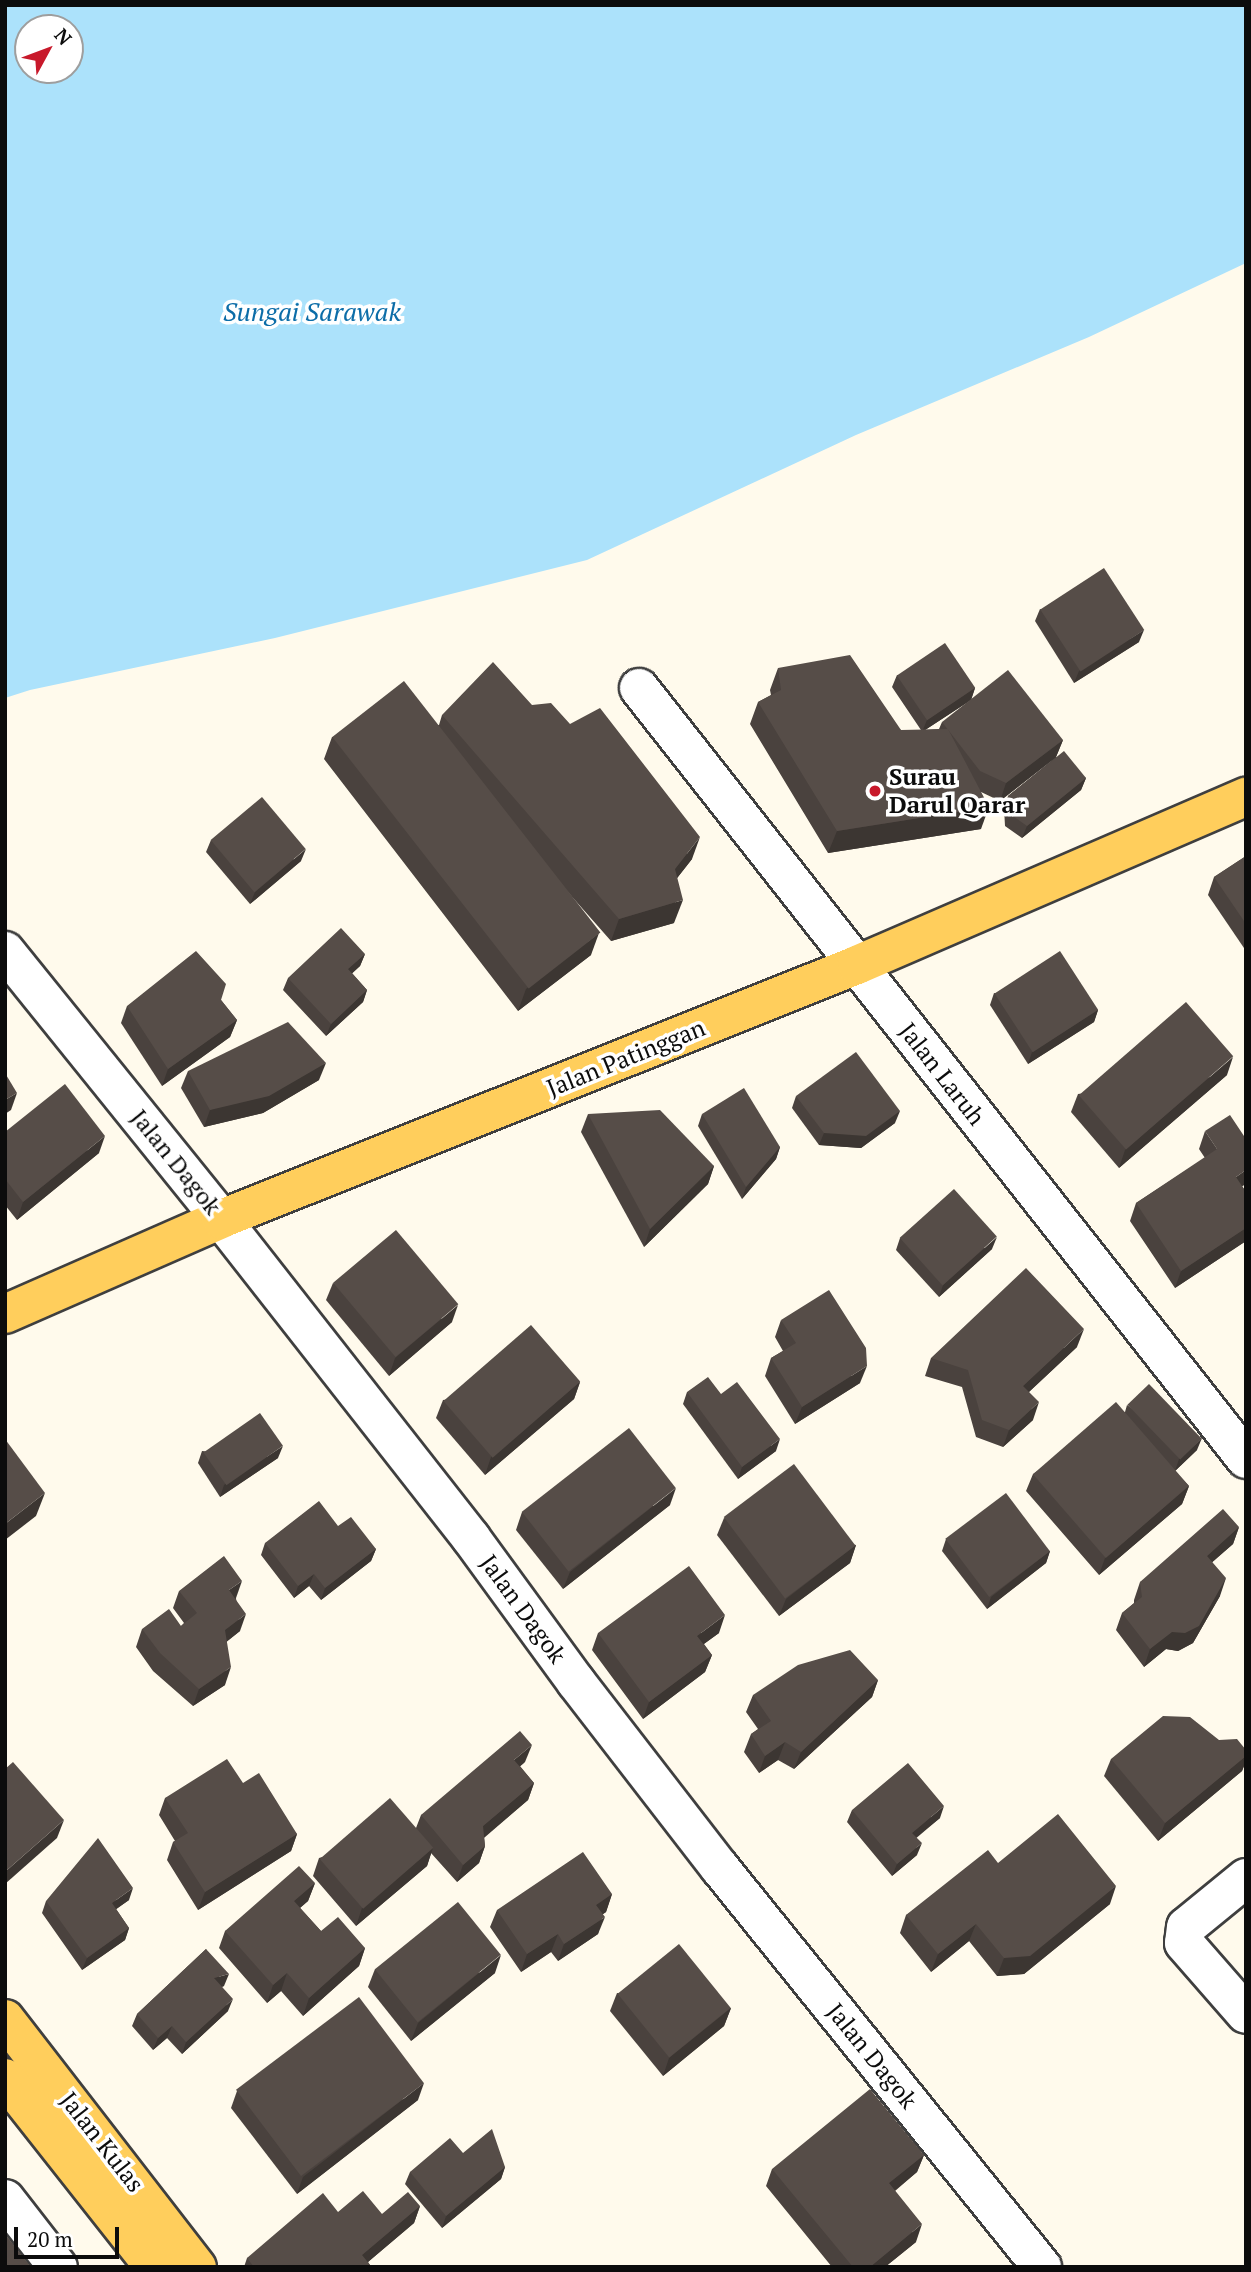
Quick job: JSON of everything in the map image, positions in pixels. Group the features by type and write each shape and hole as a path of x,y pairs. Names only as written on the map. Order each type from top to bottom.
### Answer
{"main road":[{"name":"Jalan Patinggan","path":"5,1314 221,1219 857,965 1246,797"},
{"name":"Jalan Kulas","path":"5,2019 197,2267"},
{"name":"Jalan Kulas","path":"5,2078 154,2267"}],"street":[{"name":"Jalan Laruh","path":"639,688 1246,1459"},
{"name":"Jalan Dagok","path":"5,951 221,1219 471,1538 576,1682 720,1868 1042,2267"},
{"path":"1246,1878 1186,1927 1184,1942 1246,2014"},
{"path":"5,2199 58,2267"}],"water":[{"name":"Sungai Sarawak","path":"5,5 1246,5 1246,263 1089,337 856,435 587,560 275,638 30,690 5,698"}],"building":[{"path":"1104,568 1144,630 1081,671 1040,609"},
{"path":"945,643 975,688 927,720 897,675"},
{"name":"Surau Darul Qarar","path":"850,655 901,730 948,729 989,807 837,831 758,702 781,690 778,668"},
{"path":"493,662 532,705 551,703 570,724 600,708 700,837 675,869 683,900 619,919 442,715"},
{"path":"1008,670 1063,740 1006,783 980,771 942,722"},
{"path":"404,681 600,932 529,988 332,737"},
{"path":"1064,751 1086,778 1027,826 1010,814 1008,796"},
{"path":"262,797 306,849 254,892 211,840"},
{"path":"1246,856 1246,924 1214,877"},
{"path":"341,928 365,954 348,969 367,990 331,1024 288,978"},
{"path":"196,951 226,984 221,1000 237,1020 168,1069 127,1006"},
{"path":"1060,951 1098,1010 1033,1052 995,993"},
{"path":"1186,1002 1233,1056 1126,1149 1079,1095"},
{"path":"288,1022 326,1063 269,1096 210,1110 188,1071"},
{"path":"856,1052 900,1111 866,1136 824,1133 796,1096"},
{"path":"5,1073 17,1093 5,1100"},
{"path":"65,1084 105,1136 23,1202 5,1179 5,1132"},
{"path":"744,1088 780,1147 746,1187 702,1114"},
{"path":"660,1110 714,1166 650,1229 588,1114"},
{"path":"1230,1115 1246,1139 1246,1170 1236,1177 1246,1192 1246,1228 1181,1271 1136,1203 1217,1149 1205,1131"},
{"path":"954,1189 997,1237 943,1285 900,1238"},
{"path":"396,1230 458,1304 396,1357 333,1283"},
{"path":"1026,1268 1084,1329 1023,1386 1039,1402 1009,1430 982,1420 968,1370 931,1358"},
{"path":"829,1290 866,1348 867,1366 802,1407 771,1358 796,1343 781,1320"},
{"path":"531,1325 580,1382 493,1458 443,1401"},
{"path":"708,1377 721,1394 737,1382 780,1439 742,1467 687,1392"},
{"path":"1149,1384 1202,1439 1180,1460 1127,1405"},
{"path":"1116,1402 1189,1486 1106,1558 1033,1474"},
{"path":"260,1413 283,1446 226,1485 203,1453"},
{"path":"629,1428 676,1488 569,1572 522,1512"},
{"path":"5,1439 45,1493 5,1524"},
{"path":"794,1464 855,1545 785,1598 724,1517"},
{"path":"1006,1493 1050,1551 989,1597 945,1539"},
{"path":"319,1501 338,1526 351,1517 376,1549 325,1588 314,1574 298,1586 265,1543"},
{"path":"1223,1509 1239,1527 1207,1556 1226,1578 1199,1626 1185,1633 1172,1632 1150,1649 1122,1613 1142,1597 1140,1582"},
{"path":"224,1556 242,1581 229,1590 246,1614 225,1630 231,1667 199,1689 160,1653 142,1629 169,1609 181,1626 197,1613 179,1591"},
{"path":"689,1566 725,1615 697,1636 712,1655 649,1702 598,1633"},
{"path":"850,1650 878,1680 801,1752 785,1742 765,1756 751,1734 771,1721 753,1695 798,1665"},
{"path":"1163,1716 1190,1717 1219,1740 1237,1739 1246,1750 1246,1756 1165,1823 1111,1759"},
{"path":"520,1731 532,1745 514,1760 534,1783 483,1826 485,1846 463,1865 421,1815"},
{"path":"227,1759 243,1783 259,1773 297,1834 205,1892 173,1842 188,1833 165,1798"},
{"path":"13,1762 64,1820 6,1871 5,1769"},
{"path":"908,1763 944,1806 912,1833 922,1843 897,1864 852,1810"},
{"path":"390,1798 433,1848 363,1909 320,1859"},
{"path":"1058,1814 1116,1886 1030,1956 1004,1958 976,1924 938,1954 906,1915 988,1850 998,1863"},
{"path":"98,1838 133,1888 112,1903 129,1928 87,1958 46,1901"},
{"path":"583,1852 612,1894 596,1905 605,1917 564,1944 558,1934 527,1954 497,1910"},
{"path":"299,1866 315,1883 294,1901 321,1931 338,1917 365,1948 309,1998 287,1973 273,1985 225,1931"},
{"path":"458,1902 501,1955 418,2022 375,1969"},
{"path":"679,1944 731,2008 669,2057 618,1994"},
{"path":"206,1949 229,1974 214,1978 233,1999 186,2042 172,2026 158,2038 137,2014"},
{"path":"359,1997 424,2083 301,2176 236,2090"},
{"path":"870,2089 924,2155 889,2183 922,2224 870,2267 853,2267 772,2169"},
{"path":"492,2129 505,2167 446,2216 410,2172 450,2138 463,2153"},
{"path":"363,2191 382,2214 408,2192 420,2206 362,2255 371,2267 254,2267 247,2258 323,2193 338,2212"},
{"path":"5,2234 31,2267 5,2267"}],"place":[{"name":"Surau Darul Qarar","path":"875,791"}]}
